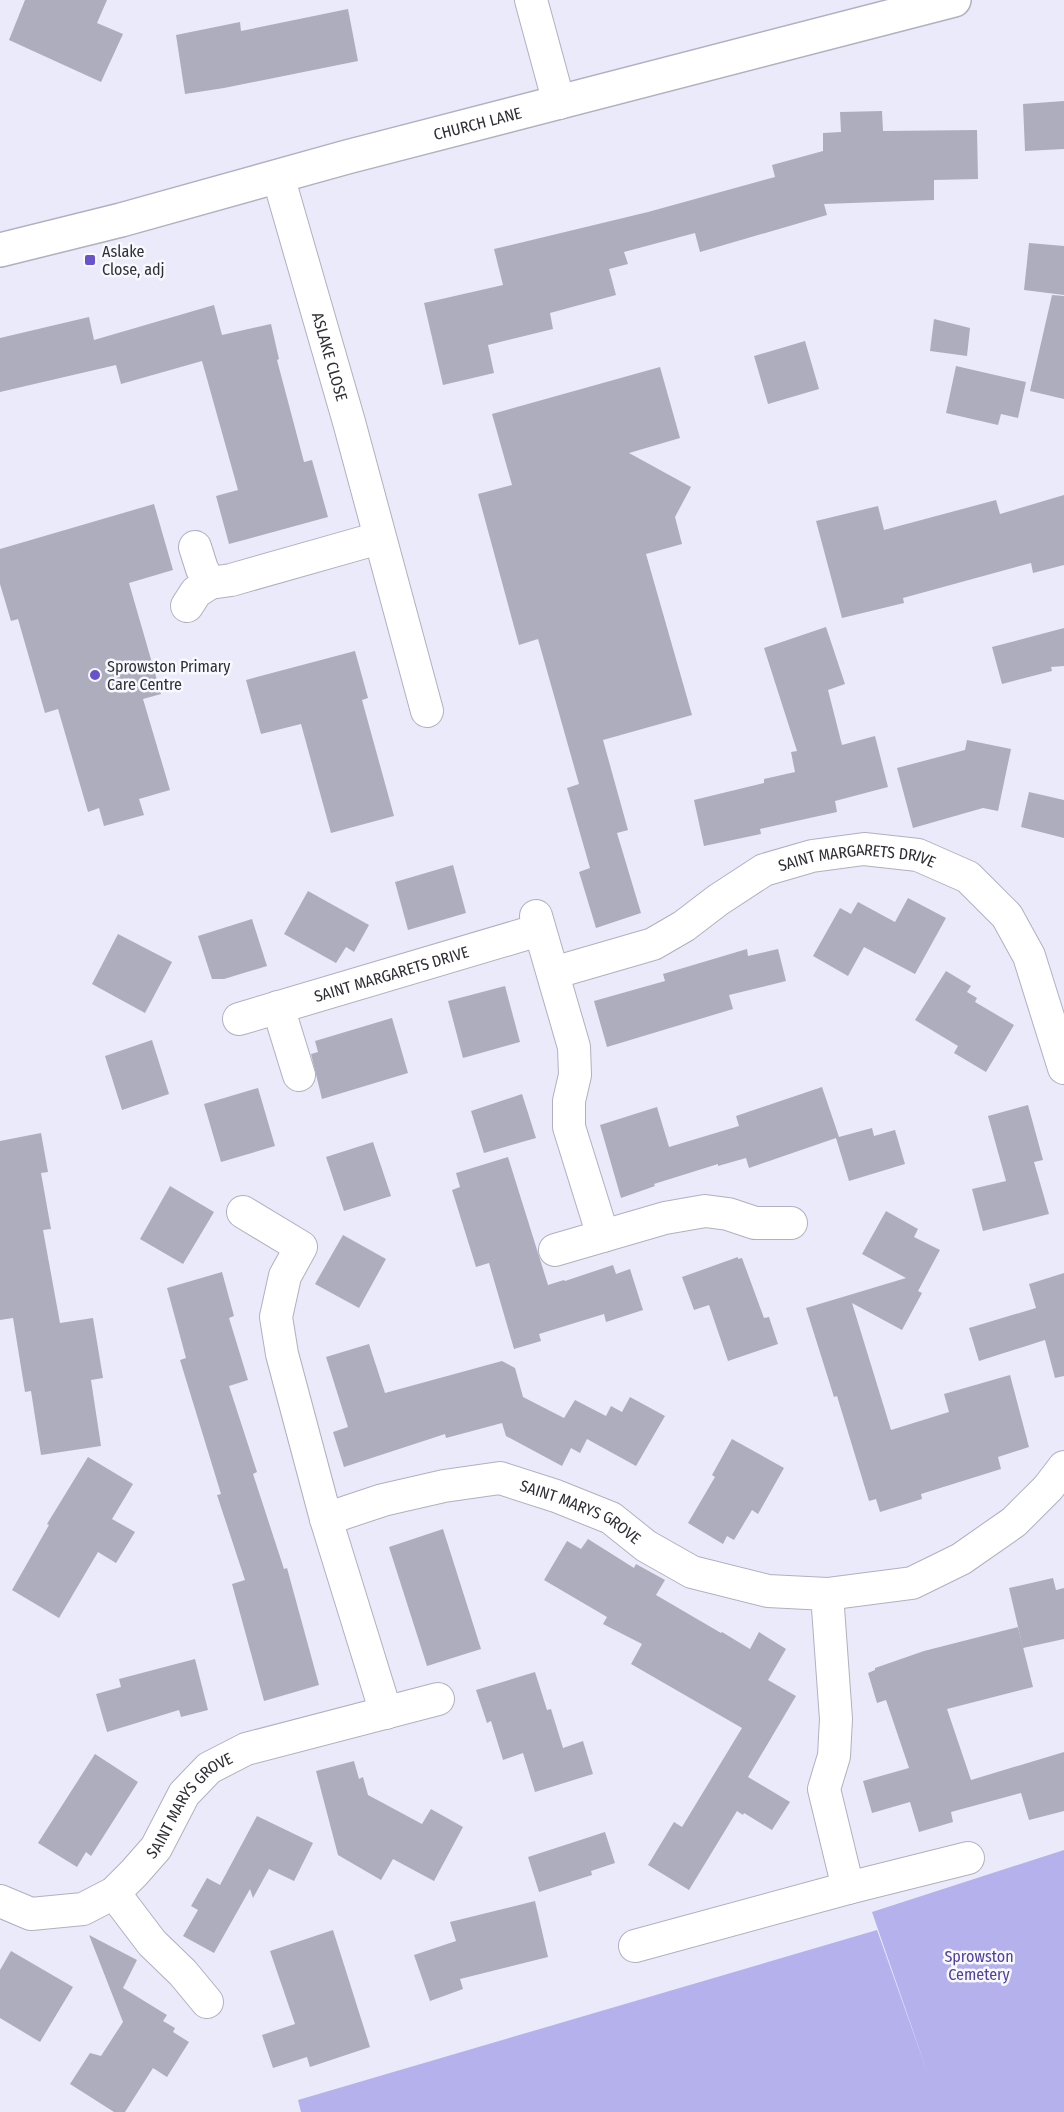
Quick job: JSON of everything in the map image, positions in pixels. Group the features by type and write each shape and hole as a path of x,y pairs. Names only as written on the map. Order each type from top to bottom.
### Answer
{"street":[{"path":"531,0 559,103"},
{"name":"CHURCH LANE","path":"0,250 954,0"},
{"name":"ASLAKE CLOSE","path":"278,176 349,422 427,711"},
{"path":"187,606 196,592 210,583 231,580 379,538"},
{"path":"195,547 202,569 210,583"},
{"name":"SAINT MARGARETS DRIVE","path":"553,973 653,944 684,926 718,900 764,870 812,856 864,849 918,855 968,877 1007,916 1029,956 1064,1068"},
{"name":"SAINT MARGARETS DRIVE","path":"239,1019 537,923 574,1047 575,1075 569,1101 569,1127 603,1236"},
{"path":"279,1007 299,1075"},
{"path":"555,1250 665,1218 705,1211 728,1214 755,1223 791,1223"},
{"path":"243,1212 301,1247 285,1276 276,1317 282,1354 326,1519 386,1713"},
{"name":"SAINT MARYS GROVE","path":"326,1519 383,1500 444,1486 500,1478 556,1496 611,1518 646,1546 692,1572 768,1591 827,1594 912,1583 961,1559 1014,1522 1048,1488 1064,1467"},
{"path":"827,1594 836,1719 834,1756 824,1789 848,1888"},
{"name":"SAINT MARYS GROVE","path":"0,1901 31,1914 83,1909 114,1893 156,1848 184,1794 209,1768 246,1749 438,1699"},
{"path":"635,1946 968,1858"},
{"path":"114,1893 152,1944 183,1973 207,2002"}],"green space":[{"name":"Sprowston Cemetery","path":"1064,1850 1064,2112 301,2112 298,2100 877,1930 928,2074 872,1912"}],"building":[{"path":"25,0 107,0 97,23 123,34 101,82 9,40"},
{"path":"348,9 358,61 185,94 176,35 240,22 241,31"},
{"path":"1064,101 1064,149 1025,151 1023,104"},
{"path":"882,111 883,131 977,130 978,179 934,180 934,200 824,204 827,215 700,252 695,233 624,252 628,264 609,269 616,295 550,313 553,329 488,345 494,373 443,385 424,303 503,285 494,249 648,212 775,177 772,165 823,151 823,133 841,132 840,112"},
{"path":"1029,243 1064,246 1064,295 1024,290"},
{"path":"1052,295 1064,296 1064,399 1030,391"},
{"path":"214,305 222,335 271,324 279,359 277,360 304,462 312,460 328,517 229,544 216,496 238,490 202,361 121,384 116,365 0,392 0,338 89,317 94,340"},
{"path":"934,319 970,328 967,356 930,351"},
{"path":"805,341 819,389 768,404 754,356"},
{"path":"956,366 1026,382 1018,418 1001,414 998,425 946,413"},
{"path":"660,367 680,438 629,453 691,487 675,517 682,544 646,554 692,715 603,740 628,830 617,833 641,913 596,928 579,872 590,868 567,788 579,784 538,639 519,645 478,494 512,485 492,414"},
{"path":"1064,495 1064,565 1033,573 1031,563 903,598 904,603 842,618 816,521 878,506 884,530 996,500 1000,514"},
{"name":"Sprowston Primary Care Centre","path":"154,504 173,570 129,583 161,694 143,699 170,790 139,799 144,815 104,826 99,808 88,812 58,709 45,713 18,619 11,621 0,584 0,549"},
{"path":"826,627 845,684 828,690 842,745 875,736 888,787 835,801 837,812 760,829 761,834 704,846 694,800 764,783 764,779 795,772 791,752 797,751 764,648"},
{"path":"1064,628 1064,666 1051,667 1052,671 1002,684 992,647"},
{"path":"355,651 368,698 362,700 394,816 331,833 301,724 261,734 246,680"},
{"path":"967,740 1011,749 998,811 983,808 913,828 897,768 965,750"},
{"path":"1029,792 1064,800 1064,838 1021,827"},
{"path":"453,865 466,913 408,930 395,882"},
{"path":"308,891 369,925 354,952 346,947 336,963 284,934"},
{"path":"908,898 946,918 915,974 864,947 848,976 813,956 840,908 851,914 858,902 895,922"},
{"path":"252,919 267,966 224,979 212,979 198,936"},
{"path":"118,934 172,962 145,1013 92,984"},
{"path":"747,949 748,956 778,949 786,981 729,995 733,1009 607,1047 594,1001 665,981 663,974"},
{"path":"946,971 971,986 967,992 977,998 975,1002 1014,1025 986,1072 954,1053 958,1046 915,1020"},
{"path":"505,986 520,1042 463,1058 448,1001"},
{"path":"392,1018 408,1073 322,1099 311,1054 318,1052 315,1041"},
{"path":"152,1040 169,1094 122,1110 105,1056"},
{"path":"822,1087 839,1137 872,1128 874,1136 895,1130 905,1164 849,1181 836,1138 749,1168 746,1158 718,1166 718,1164 654,1184 655,1186 621,1198 600,1125 657,1107 669,1147 739,1126 736,1116"},
{"path":"258,1088 275,1146 221,1162 204,1104"},
{"path":"522,1094 536,1138 484,1153 471,1111"},
{"path":"1028,1105 1043,1160 1034,1162 1049,1214 983,1231 972,1189 1006,1181 988,1116"},
{"path":"41,1133 48,1172 41,1173 51,1229 43,1230 60,1323 93,1318 103,1378 91,1380 101,1446 41,1455 31,1391 25,1392 13,1318 0,1320 0,1141"},
{"path":"373,1142 391,1196 344,1211 326,1157"},
{"path":"508,1157 548,1285 613,1265 616,1274 630,1269 643,1310 606,1322 604,1314 539,1334 541,1341 514,1349 489,1263 476,1267 452,1190 460,1187 456,1173"},
{"path":"170,1186 214,1212 183,1264 140,1239"},
{"path":"886,1211 918,1229 914,1237 940,1250 918,1291 922,1293 902,1330 852,1303 891,1430 949,1412 944,1394 1010,1375 1029,1447 998,1457 1001,1469 921,1494 922,1499 880,1512 876,1499 869,1501 837,1396 834,1397 806,1308 906,1278 862,1254"},
{"path":"343,1235 386,1259 359,1308 315,1284"},
{"path":"738,1257 738,1259 742,1258 764,1318 769,1317 778,1344 728,1361 709,1305 694,1310 682,1277"},
{"path":"222,1272 234,1316 229,1318 248,1380 229,1386 257,1472 253,1474 284,1569 287,1568 319,1685 264,1701 232,1584 245,1580 217,1495 221,1494 180,1360 186,1358 167,1288"},
{"path":"1064,1273 1064,1376 1055,1378 1045,1340 979,1361 969,1328 1036,1308 1029,1284"},
{"path":"369,1344 385,1393 502,1361 515,1368 523,1397 564,1418 575,1400 606,1416 611,1406 622,1412 630,1397 665,1416 636,1466 587,1439 580,1453 571,1448 562,1466 506,1436 502,1423 446,1438 445,1434 344,1467 333,1432 348,1427 326,1357"},
{"path":"732,1439 784,1468 758,1514 752,1510 734,1540 727,1536 723,1544 688,1523 715,1477 712,1475"},
{"path":"88,1457 133,1484 112,1519 135,1532 116,1563 98,1552 59,1618 12,1590 49,1525 47,1524"},
{"path":"443,1529 481,1649 427,1666 389,1547"},
{"path":"588,1539 634,1568 636,1564 665,1580 656,1595 721,1633 750,1649 759,1632 786,1649 768,1680 796,1696 748,1777 790,1802 772,1830 737,1811 689,1890 648,1865 674,1822 682,1827 742,1728 631,1664 642,1644 603,1624 607,1617 544,1580 567,1541 581,1549"},
{"path":"1053,1578 1056,1590 1064,1588 1064,1639 1023,1648 1009,1588"},
{"path":"1018,1627 1033,1687 947,1709 971,1780 1064,1752 1064,1811 1029,1820 1021,1793 951,1812 953,1822 919,1832 910,1802 872,1813 863,1781 909,1768 886,1700 877,1703 868,1673 875,1668 924,1651"},
{"path":"195,1659 208,1710 181,1717 179,1710 107,1732 96,1694 121,1687 119,1679"},
{"path":"535,1672 547,1710 551,1709 563,1748 583,1741 593,1774 535,1792 523,1753 503,1760 491,1721 487,1723 476,1690"},
{"path":"95,1754 138,1782 91,1856 86,1852 77,1867 38,1843"},
{"path":"354,1761 359,1779 363,1777 368,1795 422,1824 431,1809 463,1827 434,1881 393,1859 381,1880 338,1855 316,1771"},
{"path":"257,1816 313,1843 294,1881 269,1869 253,1898 250,1889 214,1953 183,1936 198,1910 191,1906 207,1878 220,1885"},
{"path":"605,1832 615,1863 591,1871 592,1875 539,1892 528,1857"},
{"path":"535,1901 548,1957 460,1979 463,1989 430,2001 414,1955 456,1941 450,1922"},
{"path":"333,1930 370,2047 310,2067 307,2057 273,2068 262,2035 295,2024 270,1951"},
{"path":"89,1935 137,1960 123,1988 167,2015 163,2021 175,2028 173,2032 189,2042 167,2077 153,2068 125,2112 114,2112 70,2084 90,2053 101,2056 123,2022"},
{"path":"11,1951 73,1987 40,2042 0,2018 0,1970"}],"place":[{"name":"Aslake Close, adj","path":"90,260"},
{"name":"Sprowston Primary Care Centre","path":"95,675"}]}
